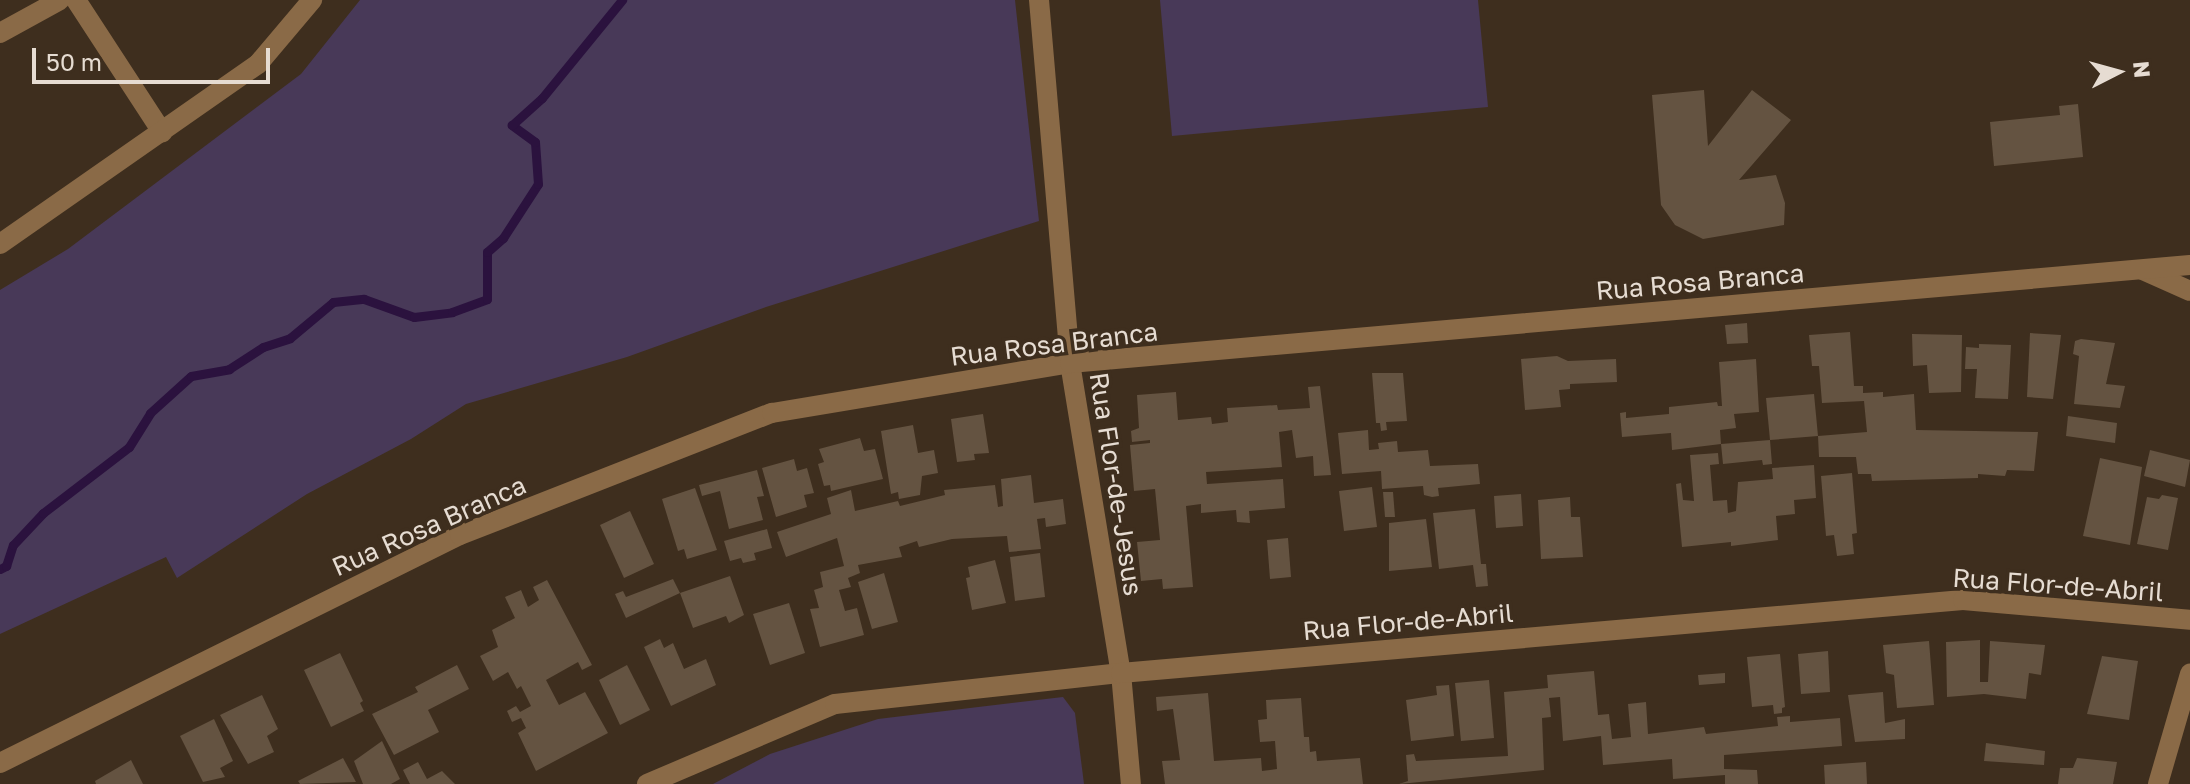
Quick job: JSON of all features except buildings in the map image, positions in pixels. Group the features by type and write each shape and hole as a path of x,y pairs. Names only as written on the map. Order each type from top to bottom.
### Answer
{"street":[{"path":"0,33 60,0"},
{"path":"76,0 162,132"},
{"path":"0,244 258,64 312,0"},
{"name":"Rua Flor-de-Jesus","path":"1039,0 1070,363 1121,673 1131,784"},
{"name":"Rua Rosa Branca","path":"0,763 460,535 772,413 1070,363 2190,265"},
{"path":"2143,270 2190,291"},
{"name":"Rua Flor-de-Abril","path":"647,784 835,704 1121,673 1963,600 2190,620"},
{"path":"2158,784 2190,674"}],"shaded area":[{"path":"360,0 1015,0 1039,221 766,307 627,357 466,404 411,439 307,494 177,578 166,557 0,634 0,290 68,249 301,74"},
{"path":"1160,0 1478,0 1488,107 1172,136"},
{"path":"1063,697 1075,713 1084,784 713,784 770,754 878,719"}],"waterway":[{"path":"0,569 6,566 13,545 43,513 129,447 150,413 191,376 229,369 263,347 290,338 333,302 364,299 414,317 452,312 487,299 487,252 503,238 538,184 535,142 512,125 542,98 622,0"}]}
